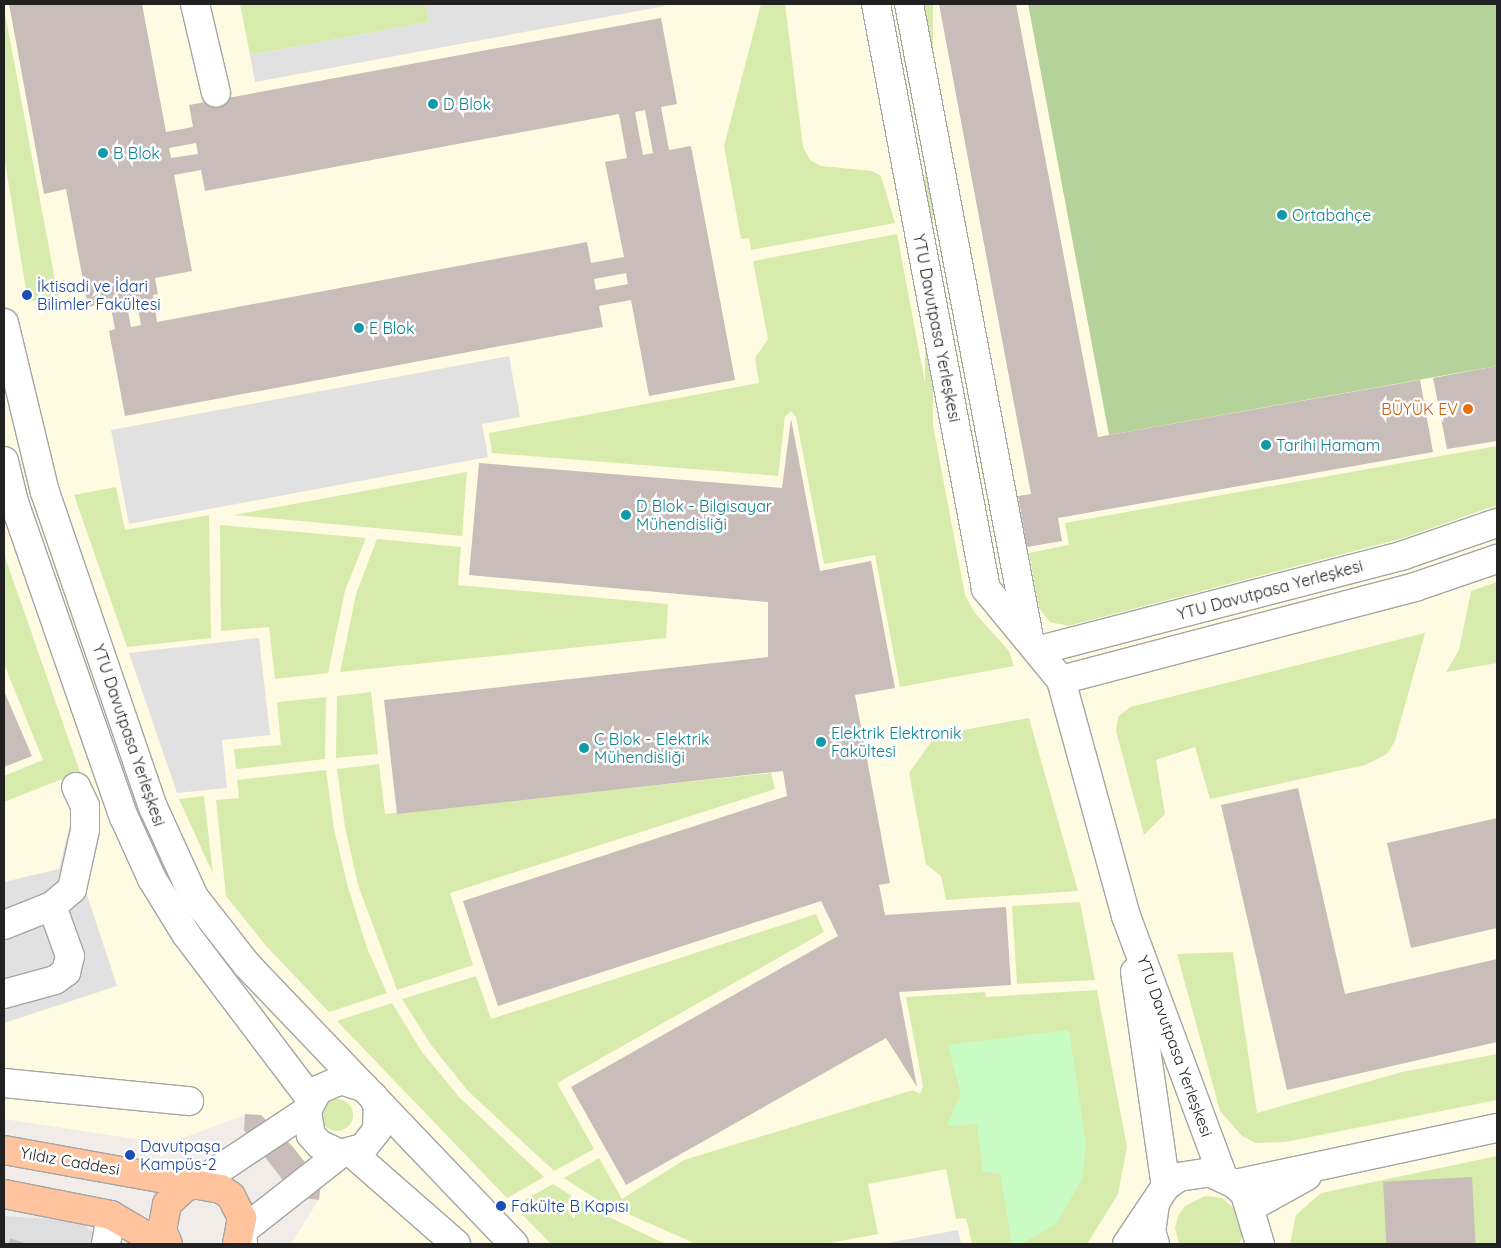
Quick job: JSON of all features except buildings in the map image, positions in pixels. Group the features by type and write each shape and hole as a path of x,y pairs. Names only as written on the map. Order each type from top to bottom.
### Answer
{"main road":[{"name":"Yıldız Caddesi","path":"4,1150 198,1184 210,1184 231,1196 242,1218 241,1240"},
{"path":"168,1244 162,1230 167,1204 174,1195 198,1184"},
{"path":"4,1194 111,1215 160,1244"}],"street":[{"path":"195,4 216,93"},
{"name":"YTU Davutpasa Yerleşkesi","path":"876,4 986,589 1034,644 1061,680 1126,916 1229,1180 1254,1230 1337,1160"},
{"name":"YTU Davutpasa Yerleşkesi","path":"909,4 1034,644"},
{"name":"YTU Davutpasa Yerleşkesi","path":"4,323 45,492 172,854 220,934 514,1244"},
{"name":"YTU Davutpasa Yerleşkesi","path":"4,461 14,502 124,816 152,880 186,934 309,1105 311,1135 319,1144 346,1153 456,1244"},
{"name":"YTU Davutpasa Yerleşkesi","path":"1034,644 1404,555 1497,523"},
{"name":"YTU Davutpasa Yerleşkesi","path":"1061,680 1415,587 1497,559"},
{"path":"4,925 52,906 72,890 85,830 84,806 76,787"},
{"path":"4,994 55,980 66,972 70,956 52,906"},
{"name":"YTU Davutpasa Yerleşkesi","path":"1126,916 1162,1192"},
{"name":"YTU Davutpasa Yerleşkesi","path":"198,1184 309,1105 329,1083 341,1080 369,1092"},
{"path":"4,1083 189,1101"},
{"path":"241,1240 346,1153 367,1144 378,1130 379,1112 369,1092"},
{"name":"YTU Davutpasa Yerleşkesi","path":"1155,1244 1151,1214 1162,1192 1193,1173 1229,1180 1497,1128"},
{"path":"1127,1244 1162,1192"},
{"path":"106,1244 111,1215"}],"shaded area":[{"path":"4,4 1497,4 1497,1244 291,1244 319,1199 245,1115 167,1144 4,1119"},
{"path":"426,4 664,4 665,6 255,82 250,55 429,22"},
{"path":"509,356 520,417 482,424 488,457 129,524 111,430"},
{"path":"259,638 270,735 222,740 227,788 177,793 129,653"},
{"path":"93,813 84,886 117,986 4,1023 4,882 59,869 71,821"},
{"path":"4,1216 80,1221 105,1244 4,1244"},
{"path":"958,1230 961,1244 882,1244"}],"green space":[{"path":"240,4 426,4 429,22 250,55"},
{"path":"761,4 785,4 803,147 810,160 821,166 872,171 881,176 895,223 751,250 749,238 741,239 724,146"},
{"path":"925,4 933,4 933,499 925,499"},
{"name":"Ortabahçe","path":"1028,4 1497,4 1497,366 1109,435"},
{"path":"4,8 58,296 28,302 4,156"},
{"path":"897,234 965,595 975,613 1009,651 1014,666 900,687 875,555 824,564 796,417 791,411 785,417 778,476 492,453 489,433 759,383 755,358 768,339 753,261"},
{"path":"1497,446 1497,505 1400,539 1068,626 1050,622 1039,608 1029,553 1069,545 1065,523"},
{"path":"467,472 462,536 234,515"},
{"path":"116,487 125,530 209,515 211,638 127,647 74,495"},
{"path":"220,525 366,538 345,591 328,673 275,679 269,627 221,631"},
{"path":"377,539 461,547 458,585 668,604 666,638 340,672 356,594"},
{"path":"4,554 80,772 4,802 4,776 43,760 4,664"},
{"path":"1497,582 1497,663 1446,672 1459,650 1471,591"},
{"path":"1425,633 1395,741 1387,754 1365,765 1210,799 1195,747 1156,760 1165,814 1144,835 1116,731 1118,717 1130,707"},
{"path":"371,692 378,754 336,758 337,696"},
{"path":"326,697 325,759 236,769 234,749 281,745 277,702"},
{"path":"1029,718 1078,891 946,900 941,876 926,864 909,773 936,735"},
{"path":"379,764 385,814 771,773 775,789 450,893 473,965 397,990 358,885 345,827 337,769"},
{"path":"326,770 334,829 348,887 367,948 387,993 329,1012 267,947 226,896 216,800 239,798 237,780"},
{"path":"204,796 213,874 179,799"},
{"path":"1080,902 1095,980 1017,984 1012,906"},
{"path":"816,914 824,932 557,1083 594,1149 554,1171 468,1091 431,1045 402,999 476,976 491,1019"},
{"path":"1233,952 1257,1113 1402,1072 1497,1054 1497,1100 1285,1142 1256,1143 1242,1136 1220,1111 1177,954"},
{"path":"1097,990 1127,1147 1118,1194 1087,1244 972,1244 966,1218 956,1219 946,1169 868,1184 878,1234 824,1244 696,1244 601,1202 564,1178 599,1158 622,1199 684,1160 913,1090 920,1094 923,1086 906,997 985,992 986,997"},
{"path":"392,1003 422,1052 460,1098 544,1177 507,1198 337,1021"},
{"path":"1069,1030 1086,1144 1082,1179 1056,1224 1021,1244 1012,1244 1000,1173 983,1172 977,1124 947,1126 961,1094 948,1045"},
{"path":"337,1099 343,1100 348,1104 352,1109 352,1121 348,1126 343,1130 337,1131 331,1130 326,1126 322,1121 321,1115 322,1109 326,1104 331,1100"},
{"path":"1497,1156 1497,1244 1290,1244 1296,1215 1321,1193"},
{"path":"553,1184 596,1211 666,1244 551,1244 514,1206"},
{"path":"1205,1196 1222,1198 1239,1213 1243,1235 1239,1244 1179,1244 1175,1228 1178,1216 1185,1206"}],"place":[{"name":"D Blok","path":"433,104"},
{"name":"B Blok","path":"103,153"},
{"name":"Ortabahçe","path":"1282,215"},
{"name":"İktisadi ve İdari Bilimler Fakültesi","path":"27,295"},
{"name":"E Blok","path":"359,328"},
{"name":"BÜYÜK EV","path":"1468,409"},
{"name":"Tarihi Hamam","path":"1266,445"},
{"name":"D Blok - Bilgisayar Mühendisliği","path":"626,515"},
{"name":"Elektrik Elektronik Fakültesi","path":"821,742"},
{"name":"C Blok - Elektrik Mühendisliği","path":"584,748"},
{"name":"Davutpaşa Kampüs-2","path":"130,1155"},
{"name":"Fakülte B Kapısı","path":"501,1206"}]}
